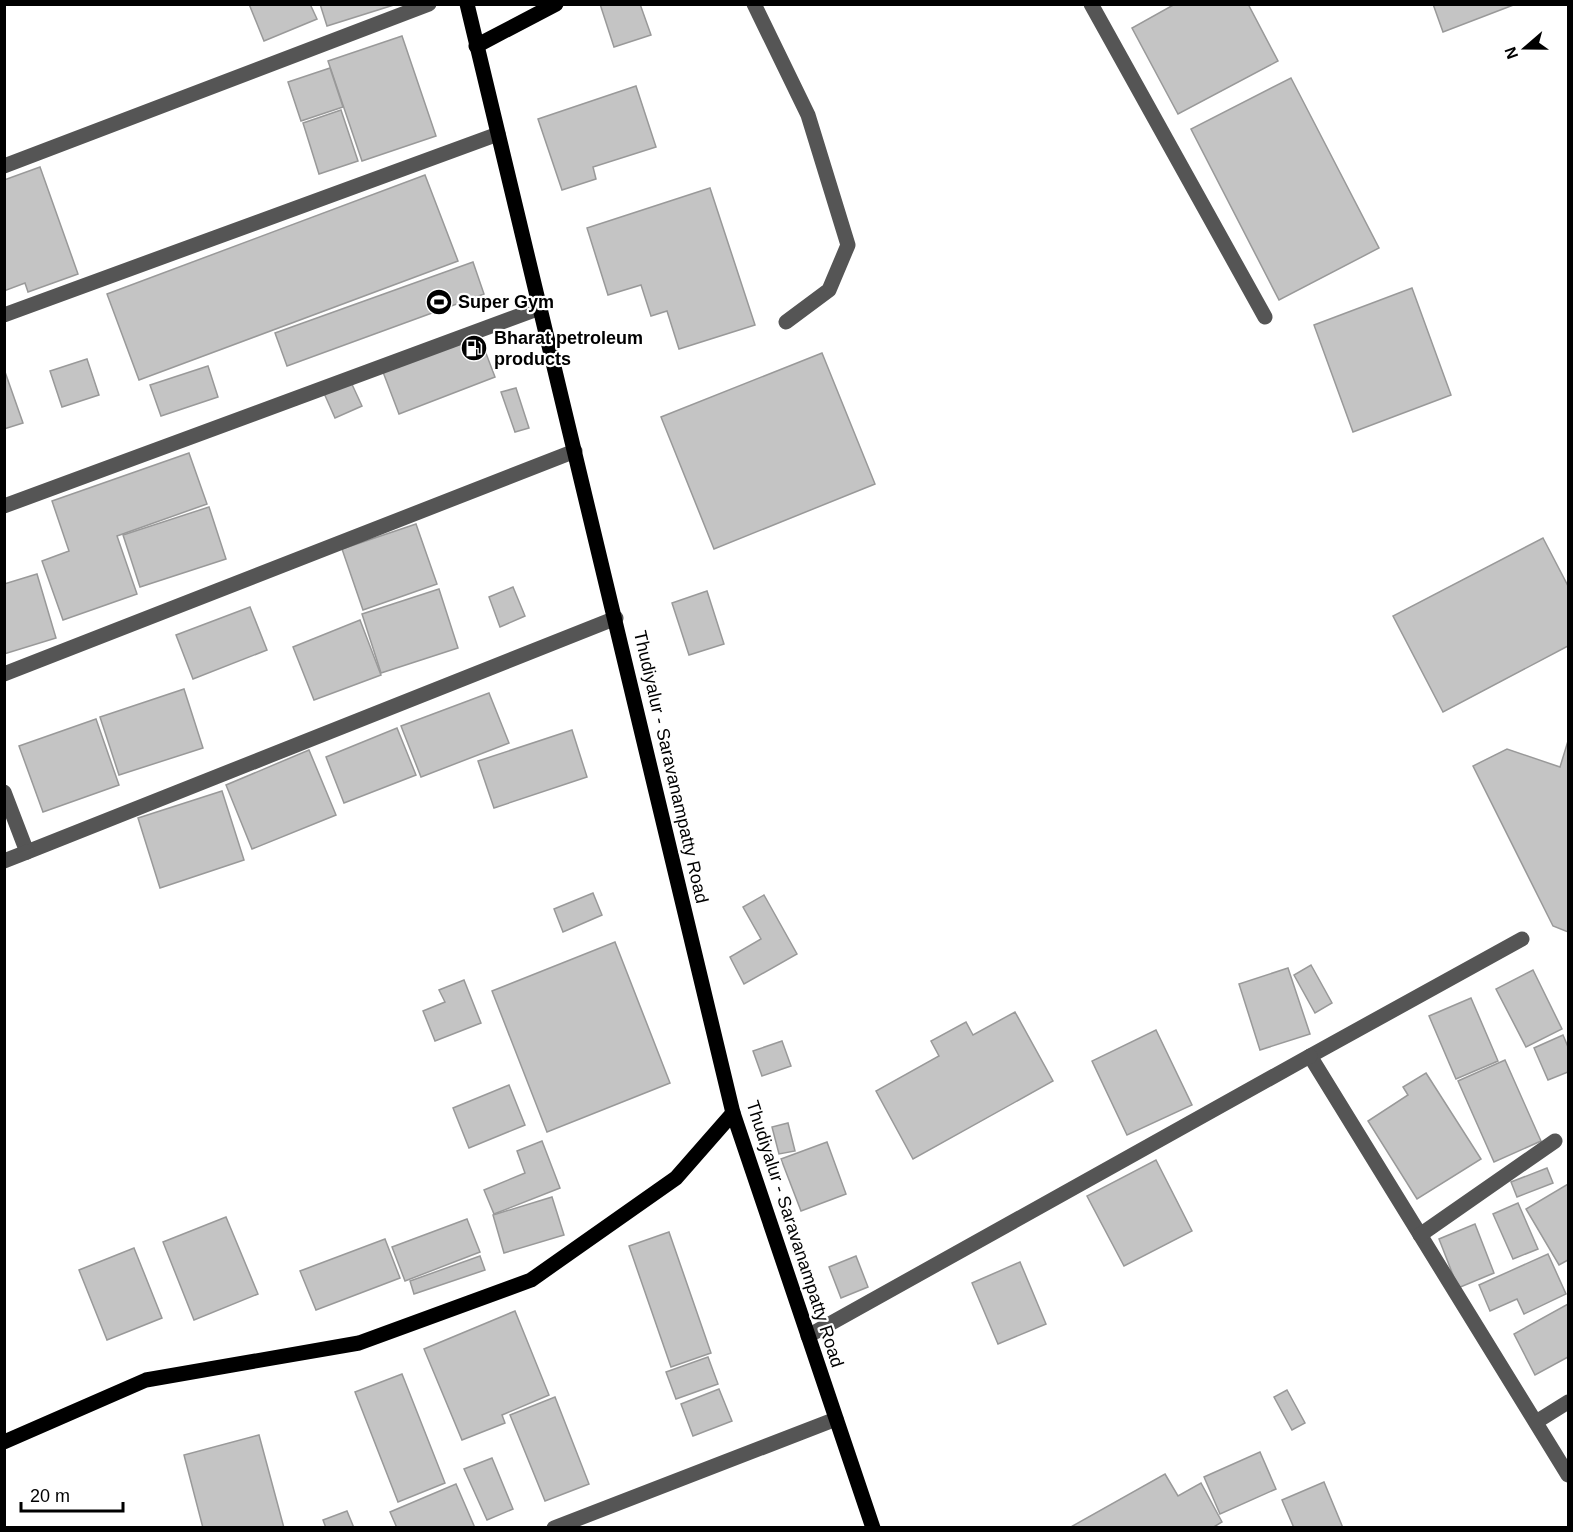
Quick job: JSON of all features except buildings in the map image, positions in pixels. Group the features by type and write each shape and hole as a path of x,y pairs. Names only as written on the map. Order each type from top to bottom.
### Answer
{"main road":[{"name":"Thudiyalur - Saravanampatty Road","path":"467,4 734,1113 873,1527"},
{"path":"476,46 556,4"},
{"path":"4,1442 146,1380 359,1343 531,1280 676,1178 734,1113"}],"street":[{"path":"4,166 429,4"},
{"path":"754,4 808,115 848,245 829,290 786,322"},
{"path":"1091,4 1265,317"},
{"path":"4,315 498,134"},
{"path":"4,506 540,308"},
{"path":"4,674 575,451"},
{"path":"4,861 615,618"},
{"path":"4,792 27,852"},
{"path":"808,1336 1522,939"},
{"path":"1310,1056 1569,1474"},
{"path":"1420,1235 1555,1141"},
{"path":"1536,1422 1569,1402"},
{"path":"554,1527 836,1419"}],"place":[{"name":"Super Gym","path":"439,302"},
{"name":"Bharat petroleum products","path":"474,348"}]}
